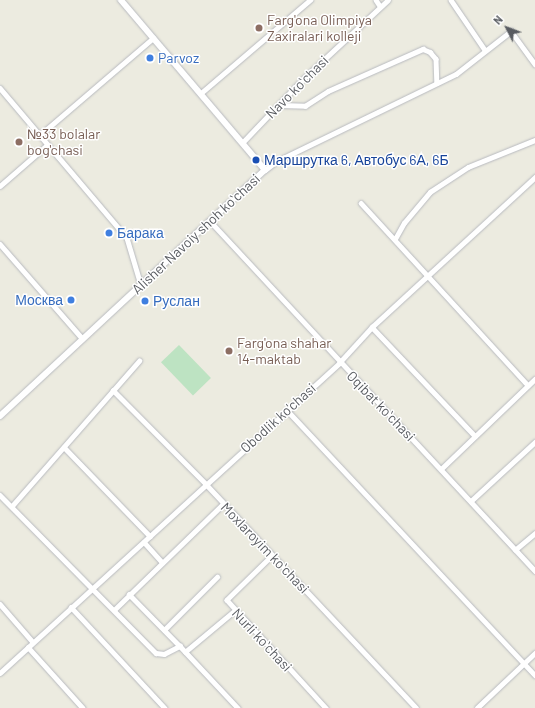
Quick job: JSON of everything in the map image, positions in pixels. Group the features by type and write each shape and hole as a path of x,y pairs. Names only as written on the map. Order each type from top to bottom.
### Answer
{"street":[{"name":"Alisher Navoiy shoh koʻchasi","path":"0,416 82,338 211,222 265,170 121,0"},
{"path":"200,94 310,0"},
{"path":"376,0 380,6"},
{"name":"Navo koʻchasi","path":"242,143 281,105 302,80 388,0"},
{"path":"451,0 485,50"},
{"path":"265,170 277,161 456,74 511,31 535,64"},
{"path":"40,135 154,38"},
{"path":"281,105 305,106 328,91 423,49 430,52 436,59 437,83"},
{"path":"0,88 127,238 141,285"},
{"path":"395,239 404,223 430,192 468,167 535,140"},
{"path":"0,186 47,145"},
{"name":"Obodlik ko'chasi","path":"0,673 339,363 372,327 535,177"},
{"path":"361,203 528,385"},
{"name":"Oqibat koʻchasi","path":"211,222 339,363 441,469 535,571"},
{"path":"0,244 82,338"},
{"path":"372,327 475,436"},
{"path":"12,506 139,361"},
{"path":"441,469 535,379"},
{"name":"Moxlaroyim koʻchasi","path":"114,390 206,484 223,504 416,708"},
{"path":"287,410 535,675"},
{"path":"471,501 535,442"},
{"path":"64,447 150,536"},
{"path":"0,495 91,590 114,610 159,655 180,646"},
{"path":"114,610 223,504"},
{"path":"515,550 535,533"},
{"path":"144,542 162,562"},
{"name":"Nurli koʻchasi","path":"272,556 227,598 234,611 326,708"},
{"path":"164,630 217,577"},
{"path":"129,594 238,708"},
{"path":"0,604 33,642"},
{"path":"71,607 166,708"},
{"path":"185,652 234,611"},
{"path":"28,648 82,708"},
{"path":"477,708 523,662 535,653"}],"green space":[{"path":"179,345 211,378 193,395 161,362"}],"place":[{"name":"Farg'ona Olimpiya Zaxiralari kolleji","path":"259,28"},
{"name":"Parvoz","path":"150,58"},
{"name":"№33 bolalar bog'chasi","path":"19,142"},
{"name":"Маршрутка 6, Автобус 6А, 6Б","path":"256,160"},
{"name":"Барака","path":"109,233"},
{"name":"Москва","path":"71,300"},
{"name":"Руслан","path":"145,301"},
{"name":"Farg'ona shahar 14-maktab","path":"229,351"}]}
